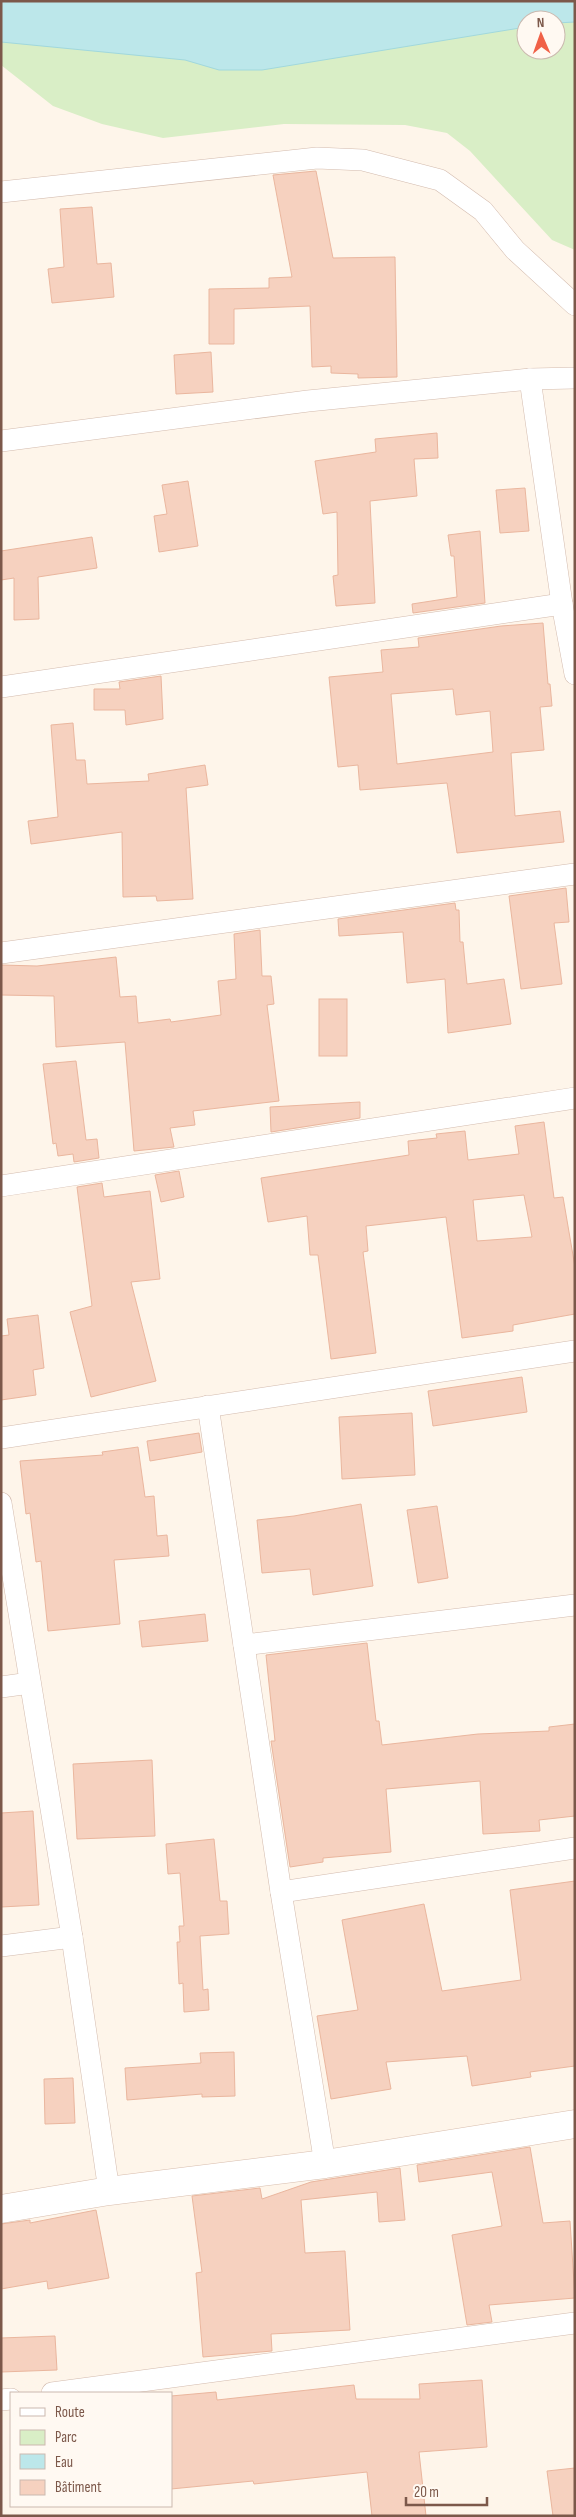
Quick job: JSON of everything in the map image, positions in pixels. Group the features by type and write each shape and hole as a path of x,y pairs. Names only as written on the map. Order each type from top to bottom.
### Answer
{"street":[{"path":"1,192 317,158 363,160 440,180 483,211 515,250 575,305"},
{"path":"1,441 308,401 530,379 575,378"},
{"path":"530,379 562,604 575,674"},
{"path":"1,687 562,604"},
{"path":"1,952 575,874"},
{"path":"1,1186 575,1098"},
{"path":"1,1438 575,1351"},
{"path":"208,1406 281,1892 325,2164"},
{"path":"1,1502 72,1937 109,2191"},
{"path":"244,1645 575,1605"},
{"path":"1,1687 30,1683"},
{"path":"281,1892 575,1848"},
{"path":"1,1946 72,1937"},
{"path":"1,2209 109,2191 325,2164 575,2124"},
{"path":"59,2392 575,2323"}],"green space":[{"path":"1,1 575,1 575,250 552,240 470,151 447,133 405,125 284,124 163,138 102,124 53,106 1,65"}],"water":[{"path":"1,1 575,1 575,22 566,22 566,10 516,10 516,29 262,70 219,70 185,60 1,42"}],"building":[{"path":"316,171 333,258 395,257 397,377 358,378 358,374 331,373 331,366 312,367 310,306 234,309 234,344 209,344 209,289 269,288 269,278 292,277 273,175"},
{"path":"92,207 97,264 111,263 114,297 52,303 48,269 64,267 60,209"},
{"path":"211,352 213,392 176,394 174,355"},
{"path":"437,433 438,458 414,459 417,496 370,501 375,603 336,606 333,576 338,575 337,512 323,514 315,461 376,452 375,439"},
{"path":"188,481 198,546 159,552 154,516 167,514 162,485"},
{"path":"525,488 529,531 500,533 496,490"},
{"path":"480,531 485,603 413,613 412,604 457,597 454,556 451,556 448,535"},
{"path":"92,537 97,568 38,577 39,619 14,620 14,578 1,580 1,551"},
{"path":"543,623 548,684 550,684 552,706 540,707 544,750 511,753 515,816 560,811 564,842 457,853 447,783 360,790 358,765 338,767 329,677 383,672 381,650 419,647 418,638 501,626","holes":["453,689 456,715 490,711 493,752 397,764 391,694"]},
{"path":"161,676 163,719 126,725 125,710 94,710 94,689 120,689 119,682"},
{"path":"73,723 76,760 85,760 87,784 149,781 148,774 205,765 208,785 186,788 193,899 157,901 156,896 123,897 122,832 31,844 28,821 58,817 51,725"},
{"path":"566,888 569,922 554,923 562,984 521,989 509,896"},
{"path":"455,903 456,910 459,910 460,942 463,942 467,984 504,979 511,1024 448,1033 445,979 407,983 403,932 339,936 338,919"},
{"path":"260,930 262,976 271,976 274,1004 267,1005 279,1101 193,1111 195,1125 170,1128 174,1147 134,1151 125,1042 56,1047 54,996 1,995 1,965 37,966 116,957 120,997 136,996 138,1023 170,1019 171,1022 221,1015 218,981 236,979 234,934"},
{"path":"319,999 347,999 347,1056 319,1056"},
{"path":"76,1061 86,1140 97,1139 99,1158 74,1162 73,1154 58,1156 56,1143 53,1144 43,1064"},
{"path":"360,1102 360,1118 271,1132 270,1107"},
{"path":"544,1122 554,1198 563,1197 575,1267 575,1314 513,1325 513,1331 462,1338 446,1217 366,1226 368,1251 363,1252 376,1353 331,1359 318,1255 310,1255 307,1216 268,1222 261,1178 409,1155 408,1141 437,1138 436,1134 465,1131 468,1160 519,1154 515,1126","holes":["524,1195 532,1237 477,1241 473,1200"]},
{"path":"179,1171 184,1197 161,1202 155,1175"},
{"path":"102,1183 104,1197 150,1191 160,1279 131,1282 156,1381 91,1397 70,1312 92,1306 77,1187"},
{"path":"38,1315 44,1368 33,1370 36,1395 1,1400 1,1336 9,1335 7,1319"},
{"path":"522,1377 527,1412 433,1426 428,1391"},
{"path":"412,1413 415,1475 342,1479 339,1417"},
{"path":"199,1433 202,1452 150,1461 147,1441"},
{"path":"138,1447 145,1497 154,1496 157,1536 167,1535 169,1556 114,1560 120,1624 48,1631 41,1561 36,1562 30,1513 26,1514 20,1461 103,1455 102,1452"},
{"path":"361,1504 373,1586 313,1595 310,1569 262,1573 257,1520 294,1516"},
{"path":"437,1506 448,1578 418,1583 407,1510"},
{"path":"205,1614 208,1641 142,1647 139,1621"},
{"path":"367,1643 376,1721 379,1721 382,1745 478,1734 549,1731 549,1727 575,1724 575,1816 539,1820 540,1831 483,1834 480,1781 386,1789 391,1852 323,1858 323,1862 290,1867 271,1741 275,1741 266,1655"},
{"path":"152,1760 155,1836 77,1839 73,1764"},
{"path":"33,1811 39,1905 1,1907 1,1813"},
{"path":"214,1839 220,1901 227,1901 229,1934 200,1936 203,1990 208,1989 209,2010 184,2012 183,1983 179,1984 177,1942 180,1942 179,1926 184,1926 180,1873 168,1874 166,1844"},
{"path":"575,1881 575,2066 530,2072 531,2077 472,2086 467,2056 386,2062 391,2089 331,2099 317,2016 358,2010 342,1920 424,1904 442,1991 521,1980 510,1890"},
{"path":"234,2052 235,2096 202,2097 202,2094 127,2100 125,2068 201,2063 200,2053"},
{"path":"73,2078 75,2123 45,2124 44,2079"},
{"path":"530,2147 543,2223 570,2221 575,2298 489,2305 492,2322 467,2325 452,2235 502,2226 492,2172 419,2182 417,2165"},
{"path":"400,2168 405,2220 379,2222 377,2192 301,2200 305,2253 345,2251 350,2330 271,2334 272,2351 203,2357 196,2273 202,2272 192,2196 260,2188 262,2199 311,2182"},
{"path":"96,2210 109,2278 48,2289 47,2281 1,2289 1,2224 30,2220 30,2223"},
{"path":"55,2336 57,2370 1,2372 1,2338"},
{"path":"482,2380 487,2447 419,2452 426,2516 372,2516 367,2472 254,2484 253,2481 172,2489 172,2396 216,2392 217,2400 354,2385 356,2399 420,2399 419,2384"},
{"path":"575,2468 575,2516 553,2516 547,2471"}]}
